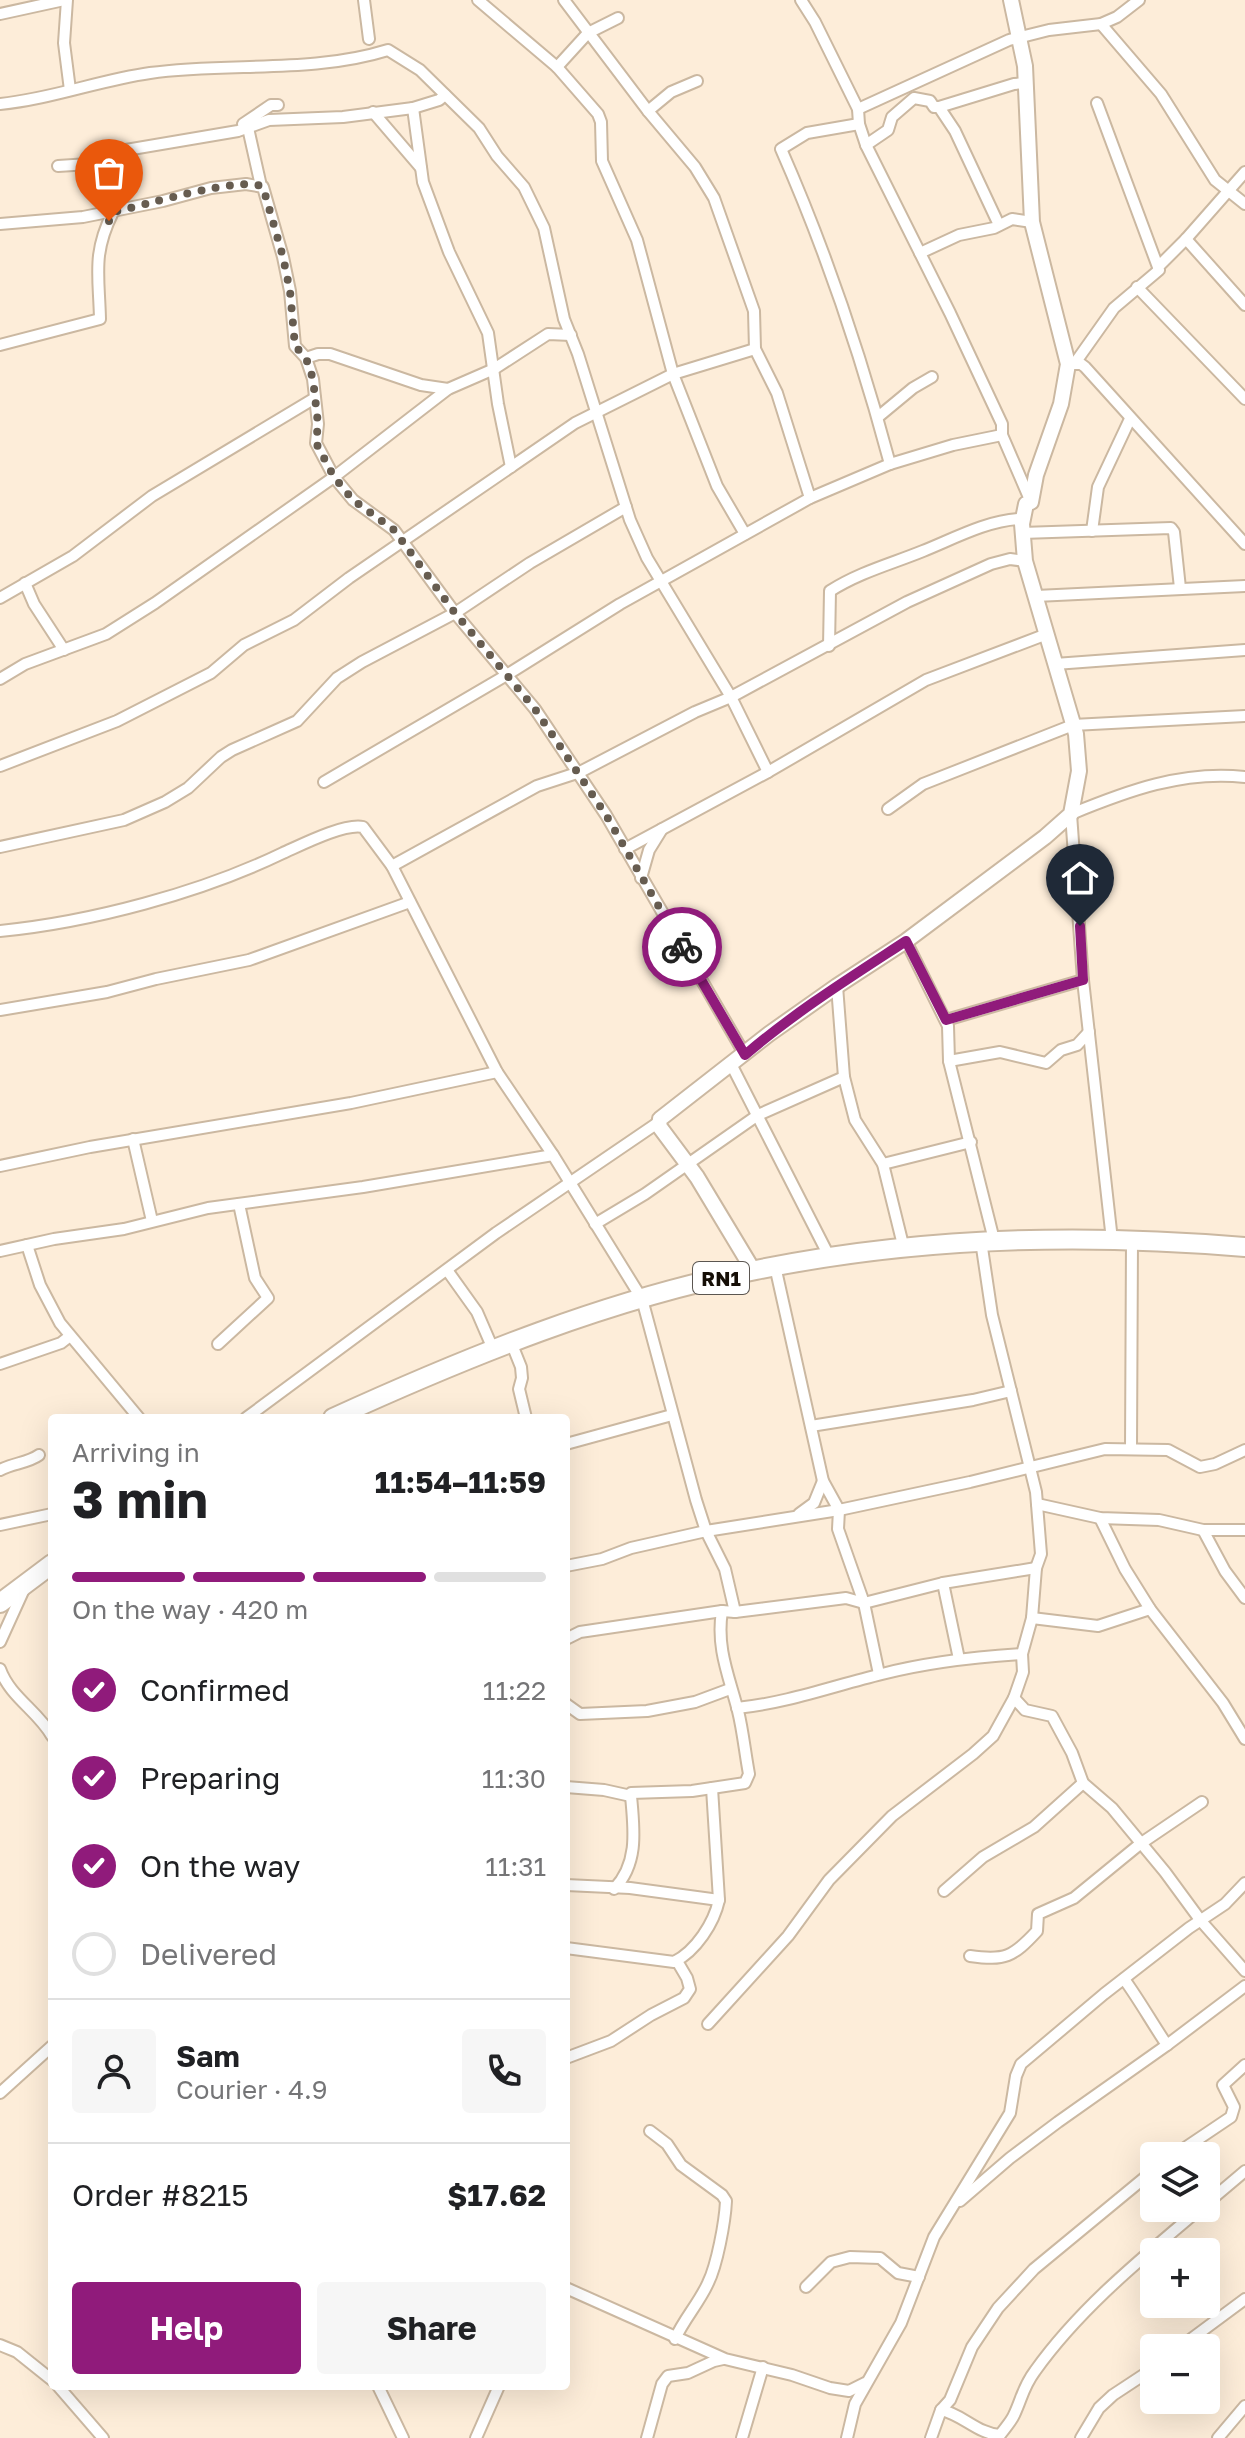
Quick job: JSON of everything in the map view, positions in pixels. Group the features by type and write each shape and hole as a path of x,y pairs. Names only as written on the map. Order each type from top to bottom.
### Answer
{"highway":[{"name":"RN1","path":"342,1414 502,1345 642,1299 753,1270 830,1258 988,1241 1112,1240 1245,1247"},
{"path":"0,1603 48,1567"}],"street":[{"path":"0,14 65,0 64,43 70,90"},
{"path":"364,0 369,39"},
{"path":"478,0 557,67 600,119 602,161 637,240 673,374 712,475 745,534"},
{"path":"564,0 648,111 695,167 714,198 754,311 755,349 777,393 810,498"},
{"path":"801,0 858,109 866,145 1002,424 1002,435 1031,502"},
{"path":"1011,0 1021,37 1026,83 1032,222 1072,364"},
{"path":"858,109 972,55 1021,37 1101,24 1117,17 1139,0"},
{"path":"557,67 588,33 618,18"},
{"path":"1101,24 1161,94 1215,180 1245,204"},
{"path":"351,57 369,39"},
{"path":"369,39 420,70 479,128 497,156 524,187 544,228 561,306 626,507 647,558 731,697 768,772"},
{"path":"0,104 151,73 200,68 291,67 388,50"},
{"path":"648,111 671,92 697,81"},
{"path":"866,145 888,130 892,117 914,98 930,101 934,107 939,107 1026,83"},
{"path":"58,166 89,164 126,150 248,128 280,119 343,117 413,108 445,95"},
{"path":"1097,103 1158,267"},
{"path":"278,105 271,105 249,117 243,124 248,128 261,186 283,257 295,346 306,358 313,379 318,424 316,443 334,477 353,500 404,541 455,613 535,709 580,772 745,1055"},
{"path":"939,107 955,131 999,225"},
{"path":"413,108 423,182 449,252 488,333 511,467"},
{"path":"373,112 421,169"},
{"path":"859,124 807,133 781,149 807,207 878,417 890,464"},
{"path":"1031,502 1036,475 1072,364 1125,296 1159,270 1158,267 1245,172"},
{"path":"0,224 62,220 113,212 211,188 246,184 261,186"},
{"path":"0,345 100,319 97,267 100,246 113,212"},
{"path":"920,253 959,235 1012,219 1032,222"},
{"path":"1186,239 1245,305"},
{"path":"1137,287 1245,399"},
{"path":"0,679 25,664 116,628 334,477 448,389 494,369 548,334 571,335"},
{"path":"0,766 117,721 211,673 244,645 294,620 349,578 565,429 673,374 755,349"},
{"path":"306,358 330,354 421,385 448,389"},
{"path":"1072,364 1085,367 1245,544"},
{"path":"878,417 913,388 932,377"},
{"path":"0,598 73,556 152,496 315,398"},
{"path":"1092,531 1098,487 1130,419"},
{"path":"324,782 505,676 620,604 810,498 890,464 953,445 1002,435"},
{"path":"1031,502 1026,504 1022,529 1025,561 1073,725 1079,771 1071,814 1083,980 1112,1240"},
{"path":"0,847 124,820 165,802 188,788 221,757 244,743 297,721 337,678 362,662 455,613 530,563 626,507"},
{"path":"829,646 830,591 874,568 985,527 1018,519 1022,529"},
{"path":"1022,529 1172,529 1180,588"},
{"path":"392,866 537,786 580,772 695,712 731,697 760,679 829,646 874,618 991,564 1010,559 1025,561"},
{"path":"25,583 34,604 64,650"},
{"path":"1036,596 1245,586"},
{"path":"625,849 768,772 926,680 1047,634"},
{"path":"1055,664 1245,650"},
{"path":"888,809 923,784 1073,725 1245,716"},
{"path":"251,1414 496,1233 659,1122 769,1034 906,941 1071,814 1117,795 1158,783 1207,777 1245,777"},
{"path":"0,931 90,915 205,886 309,841 354,826 363,827 392,866 497,1072 553,1155 642,1299 706,1531 725,1569 735,1612"},
{"path":"641,878 649,850 665,826"},
{"path":"0,1010 107,992 249,960 410,902"},
{"path":"708,2024 788,1936 829,1880 892,1816 985,1745 1001,1724 1023,1672 1022,1654 1032,1618 1036,1568 1041,1554 1037,1504 1031,1467 992,1315 988,1241 971,1142 949,1061 950,1039 946,1020 906,941"},
{"path":"946,1020 1083,980"},
{"path":"837,986 844,1077 855,1120 883,1164 904,1249"},
{"path":"949,1061 1000,1052 1046,1063 1061,1050 1077,1045 1089,1032"},
{"path":"731,1064 830,1258"},
{"path":"0,1166 133,1139 351,1103 497,1072"},
{"path":"595,1224 645,1194 758,1115 844,1077"},
{"path":"659,1122 753,1270"},
{"path":"133,1139 152,1221"},
{"path":"883,1164 971,1142"},
{"path":"0,1251 239,1204 553,1155"},
{"path":"218,1344 268,1298 255,1278 239,1204"},
{"path":"1131,1448 1132,1241"},
{"path":"27,1245 40,1285 70,1336 136,1414"},
{"path":"775,1266 823,1481 839,1510 838,1529 864,1603 879,1674"},
{"path":"447,1270 521,1367 519,1389 525,1414"},
{"path":"0,1364 61,1343 70,1336"},
{"path":"811,1426 1011,1391"},
{"path":"570,1443 672,1415"},
{"path":"570,1565 706,1531 839,1510 1093,1451 1131,1448 1168,1450 1200,1467 1215,1464 1245,1450"},
{"path":"0,1470 39,1455"},
{"path":"791,1518 814,1503 823,1481"},
{"path":"1037,1504 1100,1518 1168,1521 1203,1530 1245,1530"},
{"path":"0,1525 48,1515"},
{"path":"1100,1518 1125,1569 1150,1609 1223,1703 1245,1739"},
{"path":"1203,1530 1225,1571 1245,1598"},
{"path":"570,1637 580,1632 722,1611 846,1598 864,1603 943,1583 1036,1568"},
{"path":"0,1642 28,1581"},
{"path":"943,1583 959,1659"},
{"path":"1032,1618 1098,1626 1150,1609"},
{"path":"614,1889 624,1879 632,1853 631,1793 712,1788 742,1784 748,1779 737,1708 719,1641 722,1611"},
{"path":"737,1708 791,1699 879,1674 959,1659 1022,1654"},
{"path":"0,1669 16,1695 48,1728"},
{"path":"570,1707 580,1714 647,1711 695,1702 730,1689"},
{"path":"1014,1698 1025,1710 1052,1716 1072,1753 1083,1783 1112,1808 1201,1921 1245,1971"},
{"path":"944,1891 983,1857 1034,1827 1083,1783"},
{"path":"570,1788 631,1796"},
{"path":"570,1949 677,1961 698,1941 716,1915 719,1900 712,1788"},
{"path":"970,1956 999,1959 1013,1954 1037,1931 1041,1911 1074,1898 1140,1844 1202,1802"},
{"path":"847,2438 855,2404 901,2323 934,2237 1006,2122 1021,2064 1124,1979 1225,1904 1245,1883"},
{"path":"570,1885 630,1888 719,1900"},
{"path":"570,2057 598,2048 684,1998 690,1989 677,1961"},
{"path":"1124,1979 1167,2045"},
{"path":"950,2209 1010,2158 1245,1986"},
{"path":"0,2093 48,2050"},
{"path":"1194,2142 1231,2117 1234,2107 1223,2085 1245,2065"},
{"path":"650,2131 667,2144 681,2165 726,2201 715,2267 701,2298 675,2339"},
{"path":"1220,2192 1245,2171"},
{"path":"931,2438 972,2347 998,2308 1034,2269 1140,2182"},
{"path":"941,2410 961,2417 981,2434 1003,2436 1021,2392 1035,2370 1122,2276 1185,2222"},
{"path":"806,2287 831,2262 850,2257 880,2258 898,2273 919,2277"},
{"path":"570,2290 725,2359 842,2390 855,2389 866,2382"},
{"path":"1198,2334 1245,2299"},
{"path":"0,2345 17,2352 48,2377"},
{"path":"647,2438 662,2384 668,2376 688,2373 725,2359"},
{"path":"742,2438 763,2367"},
{"path":"1081,2438 1099,2408 1140,2377"},
{"path":"61,2390 103,2438"},
{"path":"380,2390 403,2438"},
{"path":"476,2438 497,2390"},
{"path":"1218,2438 1245,2406"}],"way so far":[{"path":"109,221 113,212 211,188 246,184 263,187 278,232 290,291 295,346 306,358 313,379 318,424 316,443 334,477 353,500 404,541 455,613 535,709 580,772 682,947"}],"route":[{"path":"682,947 745,1055 769,1034 906,941 946,1020 1083,980 1080,926"}]}
